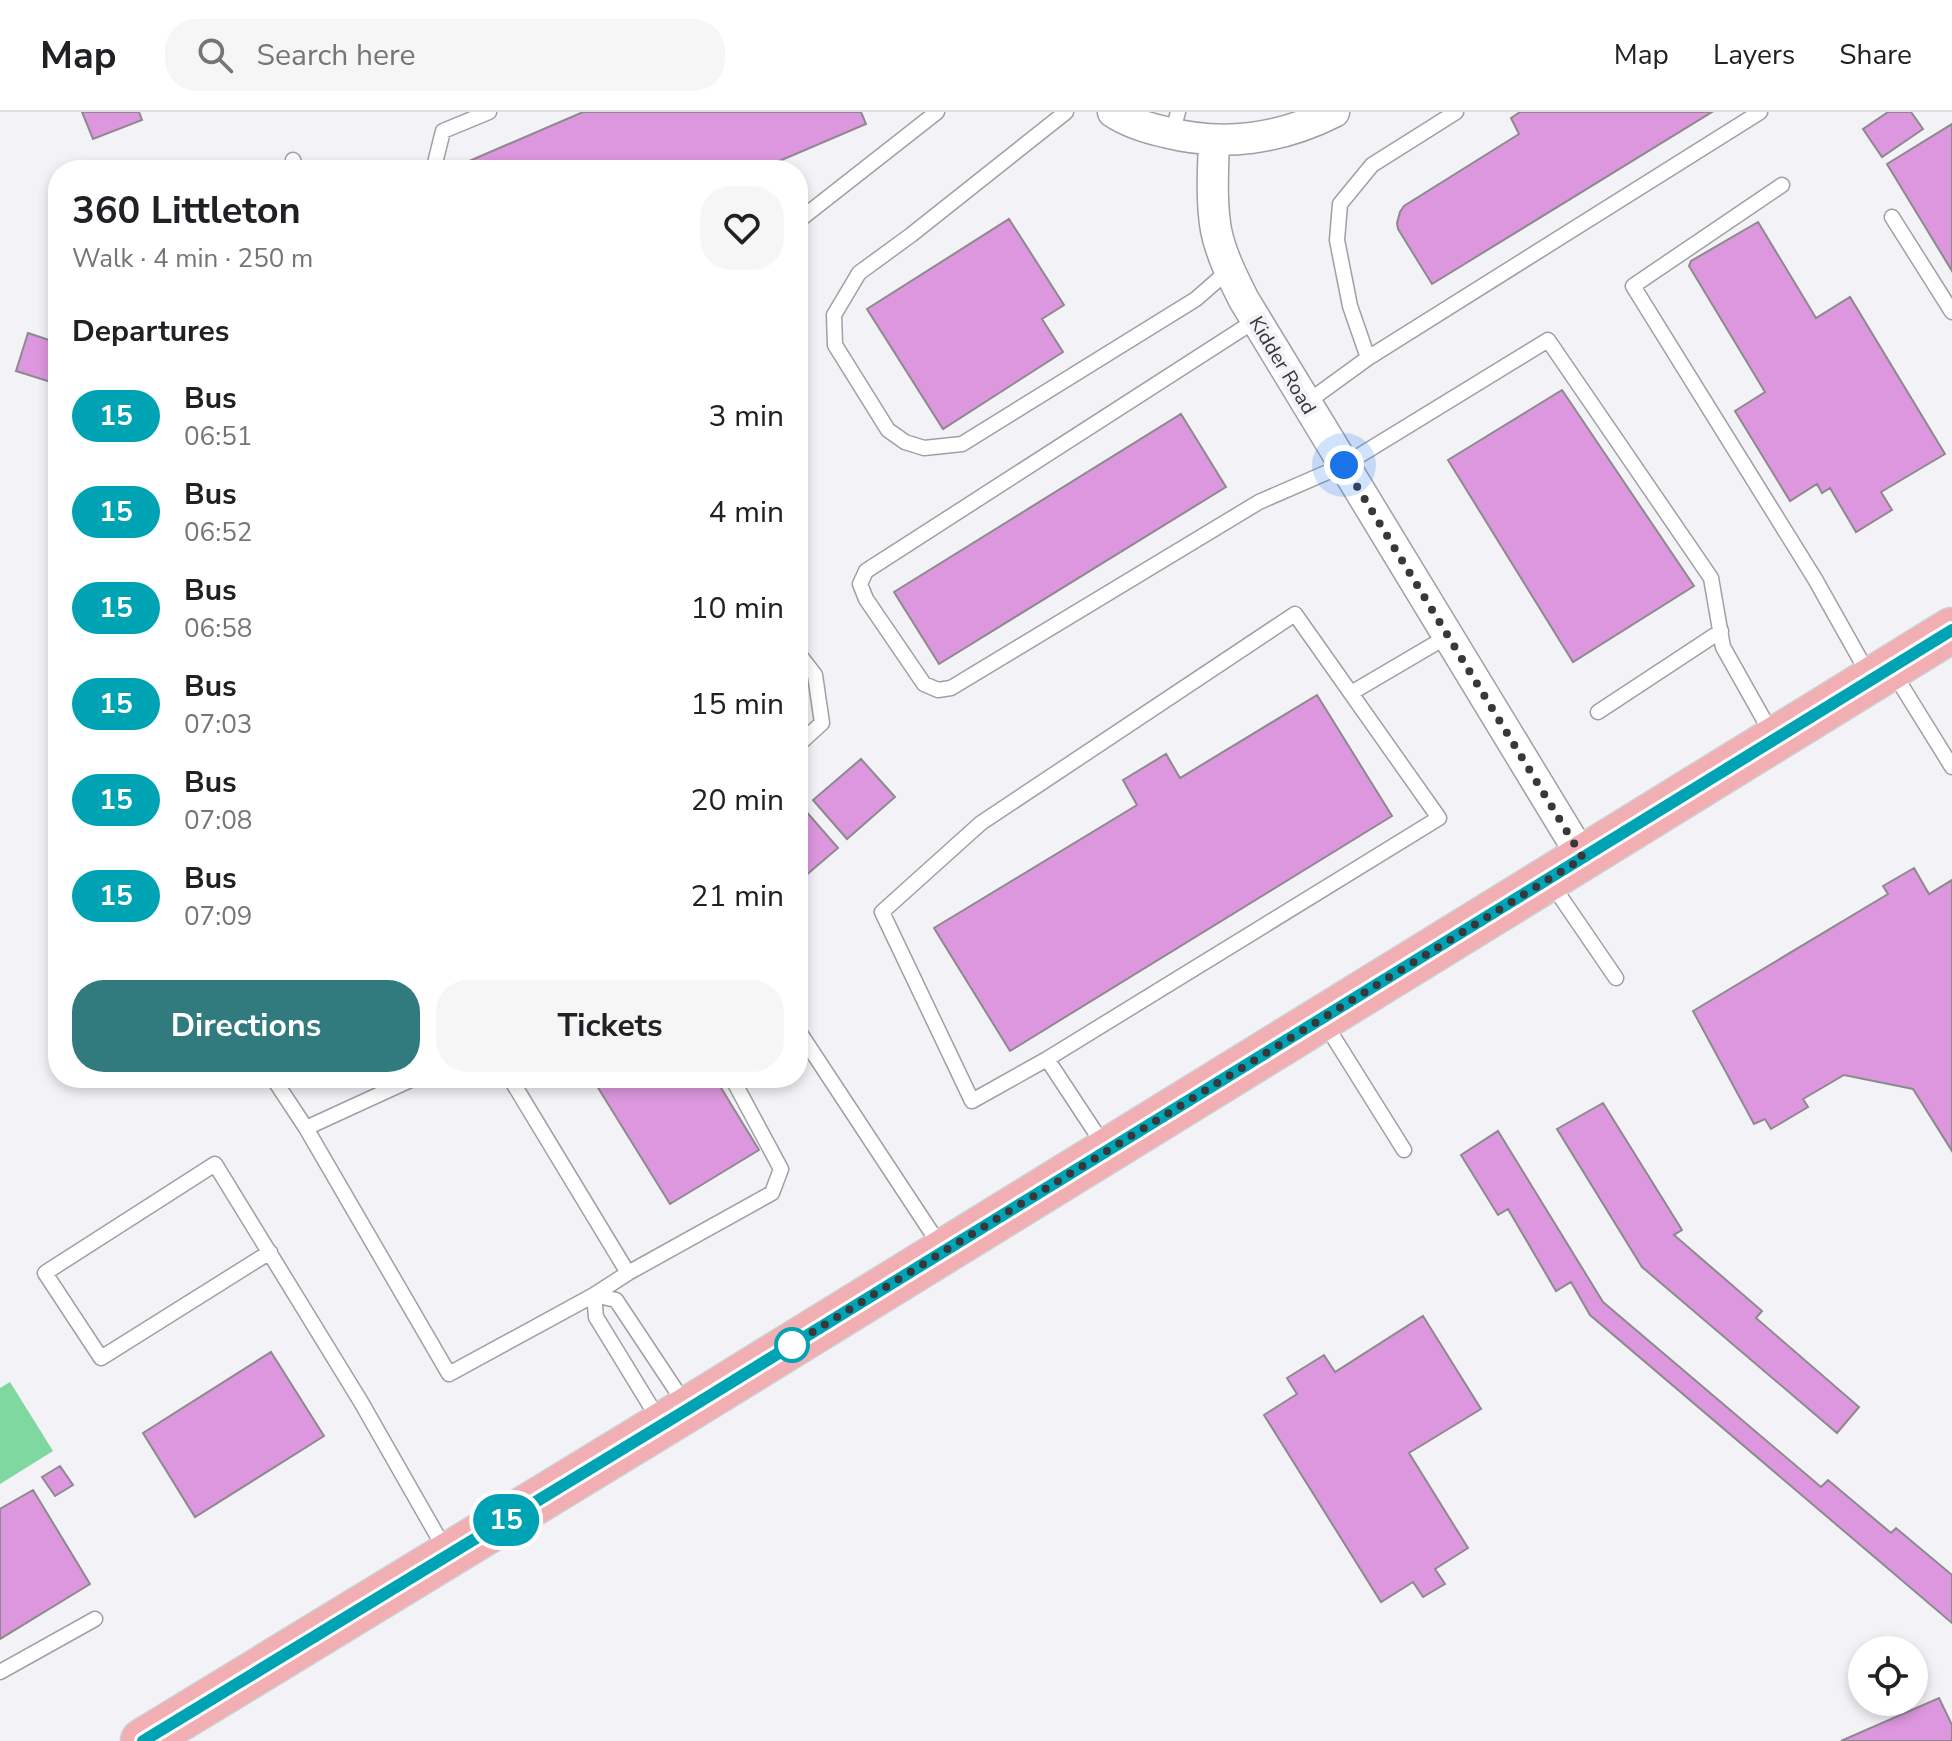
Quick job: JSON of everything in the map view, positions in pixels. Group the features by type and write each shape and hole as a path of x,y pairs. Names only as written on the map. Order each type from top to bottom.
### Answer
{"main road":[{"path":"143,1741 1952,630"}],"street":[{"path":"1113,112 1148,128 1175,123 1214,141 1280,134 1334,112"},
{"name":"Kidder Road","path":"1214,141 1216,230 1229,270 1256,320 1448,636 1566,869"}],"lane":[{"path":"436,160 443,131 489,112"},
{"path":"808,213 937,112"},
{"path":"1066,112 859,273 834,315 835,345 888,430 905,442 924,448 962,444 1196,299 1229,270"},
{"path":"1368,358 1350,306 1337,240 1340,204 1372,165 1456,112"},
{"path":"1306,403 1368,358 1760,112"},
{"path":"1782,185 1633,286 1815,579 1881,675 1952,767"},
{"path":"1892,217 1952,312"},
{"path":"1256,320 866,571 860,584 866,599 924,684 938,690 951,688 1259,502 1344,465 1548,340 1711,578 1723,647 1775,740"},
{"path":"1295,614 1439,818 1047,1059 972,1101 882,912 981,823 1295,614"},
{"path":"1598,712 1721,631"},
{"path":"1351,693 1448,636"},
{"path":"808,666 815,675 822,723 808,736"},
{"path":"1566,869 1616,978"},
{"path":"1322,1019 1404,1150"},
{"path":"808,1045 944,1251"},
{"path":"1047,1059 1108,1150"},
{"path":"280,1088 449,1374 772,1193 781,1169 737,1088"},
{"path":"306,1128 393,1088"},
{"path":"516,1088 628,1273"},
{"path":"270,1252 101,1358 45,1273 215,1164 270,1252 361,1402 449,1555"},
{"path":"594,1295 596,1317 675,1417"},
{"path":"594,1295 616,1300 675,1417"},
{"path":"0,1672 95,1619"}],"green space":[{"path":"10,1382 53,1451 0,1484 0,1388"}],"building":[{"path":"82,112 139,112 142,120 93,139"},
{"path":"583,112 861,112 866,124 781,160 472,160"},
{"path":"1520,112 1712,112 1432,284 1398,229 1400,212 1404,206 1519,134 1511,118"},
{"path":"1888,112 1911,112 1923,129 1882,157 1863,129"},
{"path":"1952,124 1952,271 1887,164"},
{"path":"1009,219 1064,305 1042,319 1063,352 943,429 867,309"},
{"path":"1758,222 1816,318 1850,297 1945,454 1881,492 1892,510 1856,532 1830,488 1822,493 1817,484 1790,501 1735,411 1765,392 1689,266 1691,261"},
{"path":"28,333 48,340 48,381 16,371"},
{"path":"1562,390 1694,586 1573,662 1448,460"},
{"path":"1181,414 1226,487 939,664 894,592"},
{"path":"1317,695 1392,816 1010,1051 934,928 1137,805 1123,780 1166,754 1180,778"},
{"path":"861,759 895,797 847,839 813,800"},
{"path":"808,814 838,848 808,874"},
{"path":"1914,868 1929,894 1952,880 1952,1151 1913,1089 1844,1075 1803,1099 1808,1107 1771,1129 1765,1119 1754,1124 1693,1011 1888,894 1883,886"},
{"path":"598,1088 721,1088 759,1150 670,1204"},
{"path":"1603,1103 1682,1230 1674,1235 1762,1311 1756,1318 1859,1407 1837,1433 1642,1267 1557,1129"},
{"path":"1498,1131 1603,1302 1821,1487 1828,1480 1891,1533 1896,1528 1952,1575 1952,1623 1590,1315 1571,1282 1556,1291 1508,1209 1498,1215 1461,1155"},
{"path":"1423,1316 1481,1409 1409,1453 1468,1548 1435,1569 1445,1584 1423,1597 1413,1582 1381,1602 1264,1415 1297,1394 1287,1378 1324,1355 1335,1372"},
{"path":"271,1352 324,1436 195,1517 143,1433"},
{"path":"60,1466 73,1485 55,1496 42,1477"},
{"path":"33,1490 90,1584 0,1639 0,1509"},
{"path":"1939,1698 1952,1725 1952,1741 1841,1741 1898,1716 1928,1716 1928,1703"}],"bus line":[{"name":"15","path":"143,1741 1952,630"}],"route":[{"path":"792,1345 1583,858 1344,465"}]}
